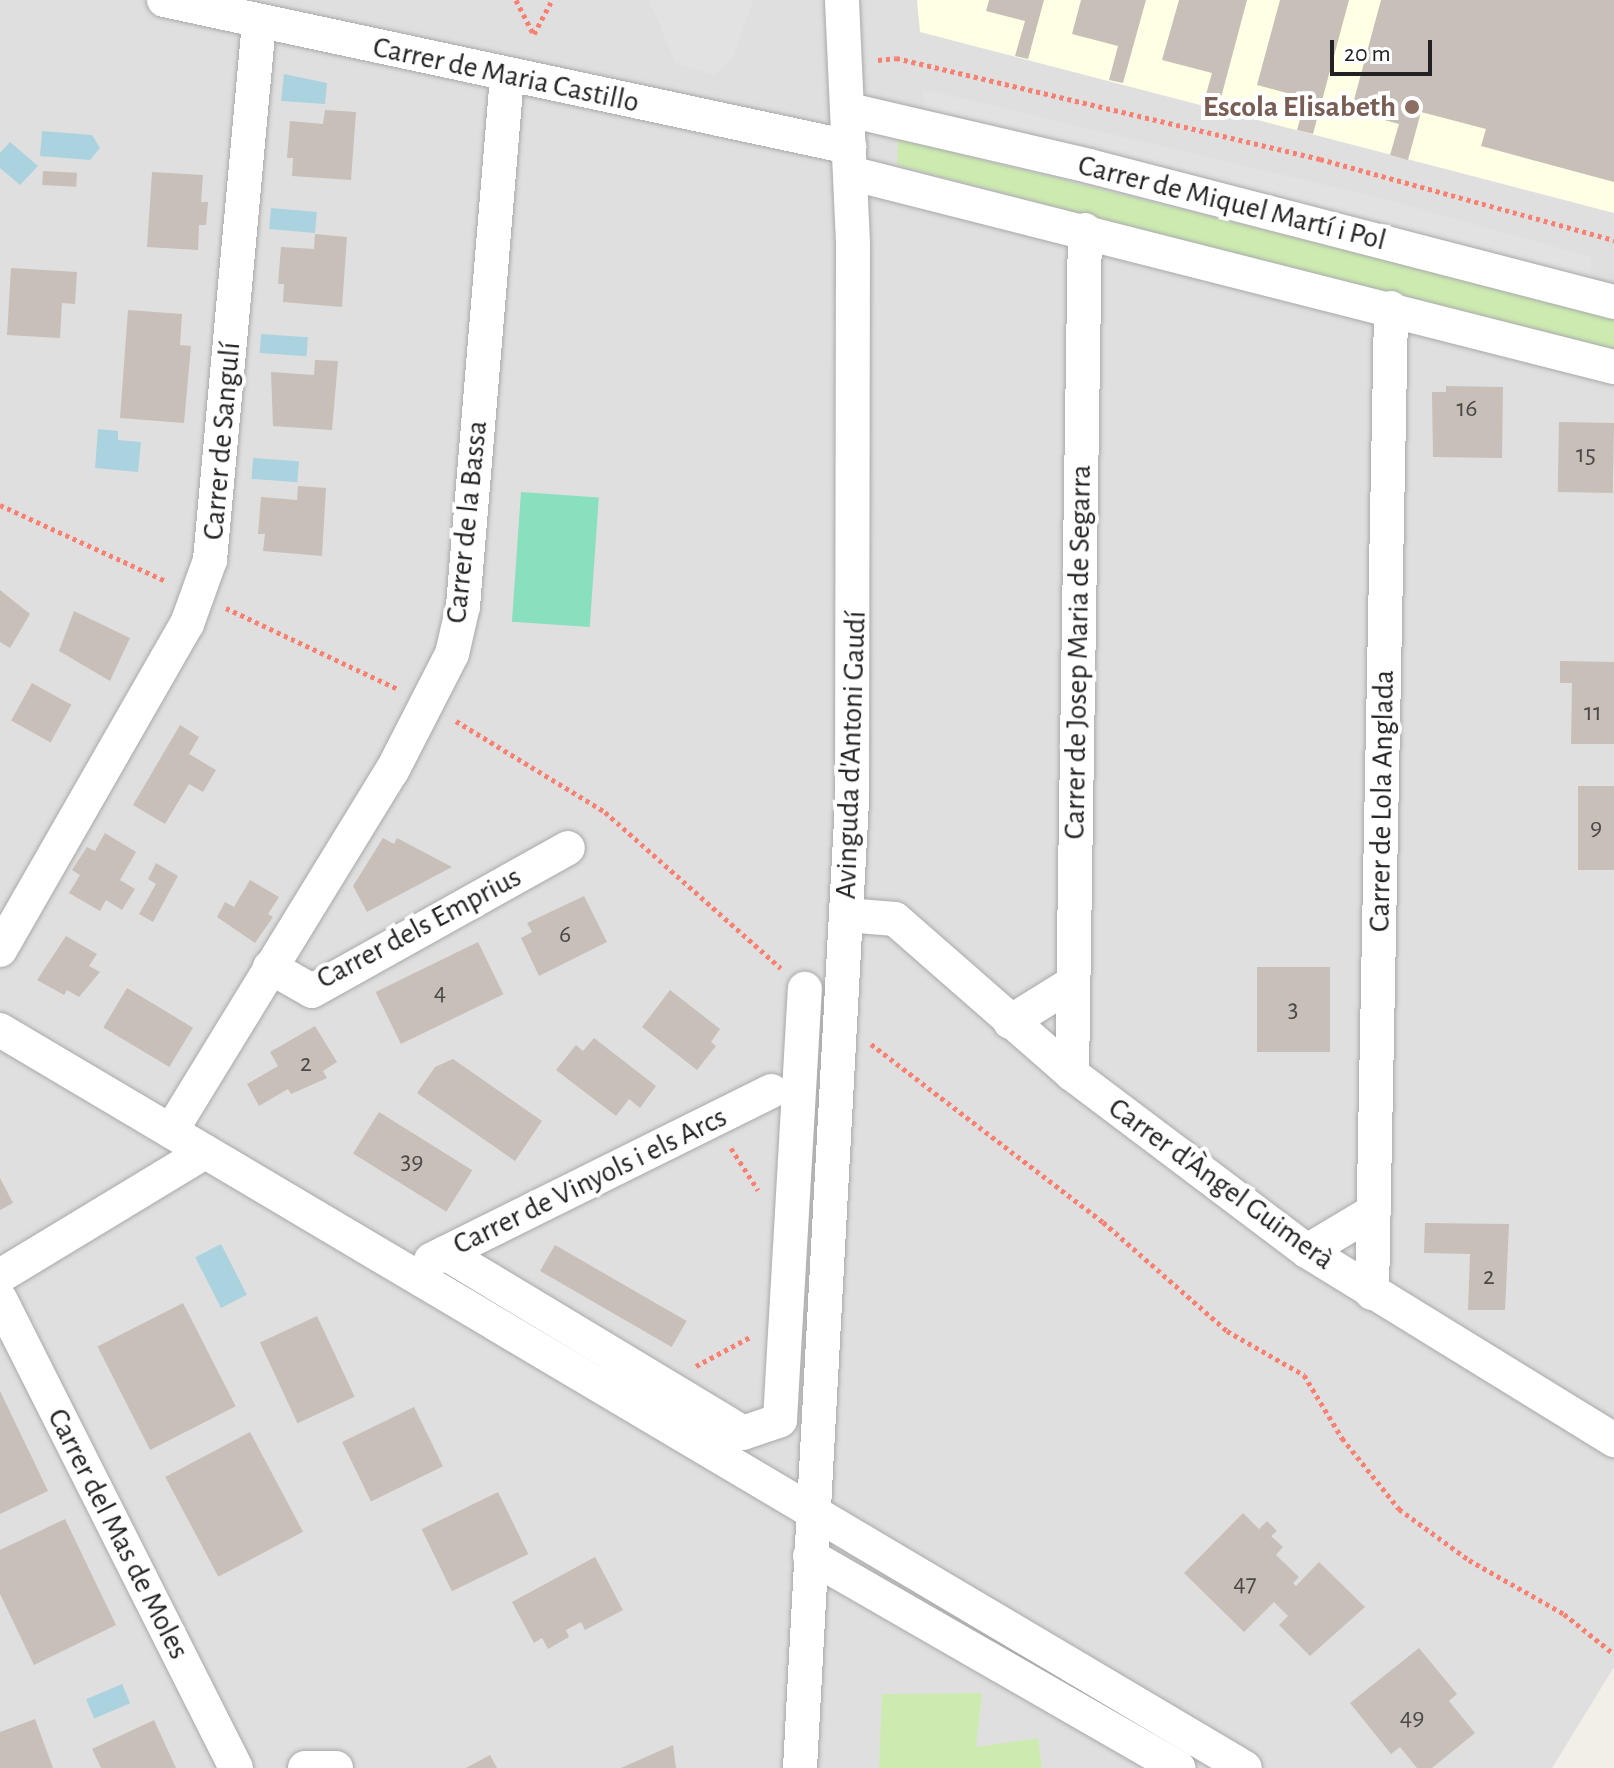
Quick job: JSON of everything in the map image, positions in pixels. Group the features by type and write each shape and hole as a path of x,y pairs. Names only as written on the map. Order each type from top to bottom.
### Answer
{"street":[{"name":"Carrer de Maria Castillo","path":"164,0 507,76 849,160"},
{"name":"Avinguda d'Antoni Gaudí","path":"800,1768 846,915 856,605 848,63 842,0"},
{"name":"Carrer de Sangulí","path":"0,950 187,624 210,560 259,23"},
{"name":"Carrer de la Bassa","path":"171,1131 392,771 452,654 463,606 507,76"},
{"name":"Carrer de Miquel Martí i Pol","path":"849,110 1104,169 1614,302"},
{"name":"Carrer de Miquel Martí i Pol","path":"849,160 1085,230 1614,367"},
{"name":"Carrer de Josep Maria de Segarra","path":"1072,1074 1085,230"},
{"name":"Carrer de Lola Anglada","path":"1372,1293 1391,308"},
{"name":"Carrer dels Emprius","path":"270,967 312,991 568,848"},
{"name":"Carrer d'Àngel Guimerà","path":"846,915 895,919 1072,1074 1307,1251 1612,1437"},
{"path":"1010,1022 1073,983"},
{"path":"445,1253 743,1433 780,1420 805,989"},
{"path":"0,1030 1245,1768"},
{"name":"Carrer de Vinyols i els Arcs","path":"409,1271 771,1091"},
{"path":"0,1276 205,1152"},
{"path":"1307,1251 1374,1211"},
{"name":"Carrer del Mas de Moles","path":"0,1299 236,1768"},
{"path":"810,1556 1178,1768"},
{"path":"305,1768 336,1768"}],"path":[{"path":"516,0 534,34 552,0"},
{"path":"848,63 896,58 1320,159 1614,240"},
{"path":"714,1120 790,1242"},
{"path":"662,1384 786,1317"}],"shaded area":[{"path":"0,0 1614,0 1614,1667 1552,1768 0,1768"},
{"path":"649,0 753,0 733,57 714,75 676,63"},
{"name":"Escola Elisabeth","path":"917,0 1614,0 1614,213 920,32"},
{"path":"923,89 1392,201 1591,257 1591,285 925,115"}],"green space":[{"path":"898,139 1614,317 1614,353 897,165"},
{"path":"521,492 599,497 590,627 512,622"},
{"path":"982,1693 976,1747 1038,1738 1042,1768 879,1768 882,1694"}],"water":[{"path":"284,74 327,83 325,104 281,101"},
{"path":"42,131 92,135 100,148 90,160 40,156"},
{"path":"10,142 38,166 20,185 0,168 0,153"},
{"path":"271,208 317,212 315,233 269,229"},
{"path":"261,334 308,337 307,356 260,353"},
{"path":"98,429 118,431 118,440 141,442 138,472 95,468"},
{"path":"253,458 299,461 297,482 252,479"},
{"path":"221,1244 247,1295 221,1308 195,1257"},
{"path":"122,1684 130,1703 94,1719 86,1699"}],"building":[{"path":"989,0 1044,0 1028,59 1015,56 1025,21 986,11"},
{"path":"1081,0 1146,0 1123,83 1109,80 1118,46 1072,34"},
{"path":"1179,0 1247,0 1218,109 1203,105 1212,73 1162,60"},
{"path":"1280,0 1349,0 1313,134 1297,130 1306,98 1257,85"},
{"path":"1381,0 1614,0 1614,182 1481,146 1486,129 1421,112 1408,160 1390,155 1399,124 1351,111"},
{"path":"325,110 356,112 351,180 292,176 293,158 287,158 290,121 323,124"},
{"path":"43,171 77,173 76,187 42,185"},
{"path":"152,172 203,175 201,202 208,202 206,225 199,225 198,250 147,247"},
{"path":"315,234 347,237 342,307 283,302 284,284 278,284 281,247 314,249"},
{"path":"11,268 77,272 75,304 62,303 60,338 7,335"},
{"path":"128,310 182,314 180,345 191,346 184,423 120,418"},
{"path":"315,360 338,361 332,430 273,426 271,372 314,375"},
{"path":"1446,386 1503,387 1502,458 1433,457 1432,392 1446,392"},
{"path":"1559,422 1614,423 1613,493 1558,492"},
{"path":"298,486 326,488 322,556 263,551 265,534 258,534 261,497 297,500"},
{"path":"0,590 30,614 10,648 0,642"},
{"path":"74,611 130,638 110,681 59,651"},
{"path":"1560,661 1614,662 1614,744 1571,744 1572,683 1560,683"},
{"path":"32,683 71,705 51,742 11,721"},
{"path":"180,725 199,737 189,754 216,770 203,792 189,784 165,824 133,805"},
{"path":"1578,786 1614,786 1614,870 1578,870"},
{"path":"105,833 136,852 120,880 135,889 122,910 106,900 100,911 69,893 80,875 72,870 87,847 95,851"},
{"path":"383,838 394,844 397,838 452,867 367,912 353,886"},
{"path":"156,863 178,876 153,922 139,914 156,884 148,879"},
{"path":"250,880 279,897 268,914 273,917 255,943 217,917 225,902 234,907"},
{"path":"584,896 607,942 539,976 521,938 532,932 527,923"},
{"path":"66,936 97,954 89,966 100,972 79,997 67,990 64,995 37,980"},
{"path":"478,942 503,994 401,1044 376,992"},
{"path":"1257,967 1330,967 1330,1052 1257,1052"},
{"path":"127,988 193,1028 169,1067 103,1027"},
{"path":"670,990 720,1029 711,1042 716,1046 697,1070 642,1027"},
{"path":"315,1026 337,1062 323,1071 327,1078 291,1094 288,1089 259,1106 247,1084 278,1066 270,1052"},
{"path":"594,1038 656,1086 640,1108 629,1099 616,1116 556,1070 576,1045 583,1051"},
{"path":"453,1059 542,1121 515,1161 417,1093 435,1067"},
{"path":"379,1112 472,1170 446,1212 353,1154"},
{"path":"0,1178 13,1203 0,1210"},
{"path":"1425,1223 1509,1224 1505,1310 1468,1310 1470,1254 1424,1253"},
{"path":"555,1245 687,1321 672,1347 540,1271"},
{"path":"183,1303 236,1406 150,1450 97,1347"},
{"path":"317,1316 355,1397 298,1423 260,1343"},
{"path":"0,1391 48,1491 0,1514"},
{"path":"414,1407 443,1466 371,1501 342,1442"},
{"path":"250,1432 303,1532 218,1577 165,1477"},
{"path":"498,1492 528,1554 452,1591 422,1529"},
{"path":"1243,1513 1259,1529 1267,1521 1277,1531 1271,1536 1283,1547 1276,1555 1299,1577 1293,1583 1296,1586 1319,1562 1365,1607 1310,1656 1279,1625 1288,1616 1274,1602 1244,1632 1184,1573"},
{"path":"65,1519 116,1625 34,1665 0,1594 0,1550"},
{"path":"595,1557 623,1610 585,1630 581,1622 566,1630 569,1637 548,1649 542,1638 534,1643 512,1602"},
{"path":"1419,1648 1457,1694 1449,1701 1475,1733 1432,1768 1417,1768 1400,1747 1391,1754 1350,1703"},
{"path":"35,1719 53,1768 0,1768 0,1732"},
{"path":"154,1720 176,1768 101,1768 92,1749"},
{"path":"673,1745 676,1768 621,1768"},
{"path":"490,1755 497,1768 466,1768"}],"place":[{"name":"Escola Elisabeth","path":"1412,107"}]}
